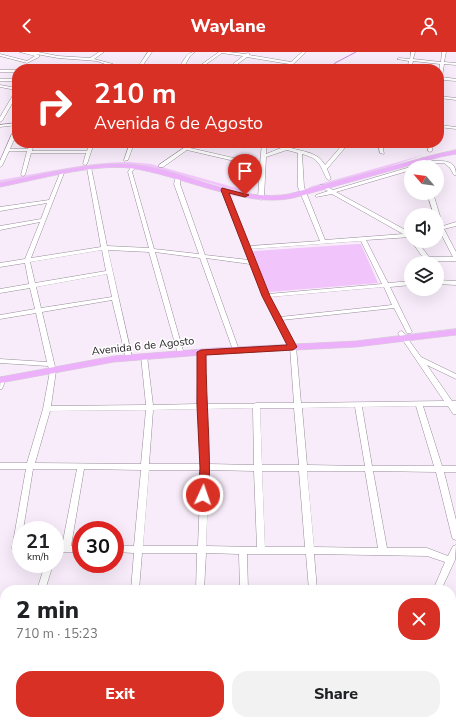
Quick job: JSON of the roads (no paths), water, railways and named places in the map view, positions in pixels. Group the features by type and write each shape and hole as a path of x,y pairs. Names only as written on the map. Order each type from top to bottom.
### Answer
{"highway":[{"path":"0,179 126,160 142,161 278,198 329,180 430,151 456,150"},
{"path":"302,190 456,150"},
{"path":"395,167 422,156 430,151"},
{"path":"0,185 62,173 87,166 134,166 178,176 224,190 260,194"},
{"name":"Avenida 6 de Agosto","path":"405,334 456,326"},
{"name":"Avenida 6 de Agosto","path":"1,380 53,368 128,355 291,345 405,334 456,332"},
{"name":"Avenida 6 de Agosto","path":"128,355 144,356 181,351 201,352 235,348"}],"street":[{"path":"22,52 58,60"},
{"path":"32,52 58,58 91,59 111,64"},
{"path":"91,59 102,52"},
{"path":"141,64 150,52"},
{"path":"184,64 189,55 193,52"},
{"path":"204,64 221,52 292,63 304,52"},
{"path":"236,64 250,52"},
{"path":"410,64 413,52"},
{"path":"443,62 444,52"},
{"path":"0,55 26,62 38,56"},
{"path":"399,58 456,64"},
{"path":"0,71 12,71"},
{"path":"444,78 456,80"},
{"path":"0,80 12,80"},
{"path":"0,86 12,89"},
{"path":"0,121 2,114 12,98"},
{"path":"444,98 456,99"},
{"path":"0,126 12,125"},
{"path":"444,127 456,128"},
{"path":"0,166 12,139"},
{"path":"23,175 30,148"},
{"path":"90,148 87,166 128,355"},
{"path":"126,160 130,148"},
{"path":"161,166 186,148 263,166"},
{"path":"260,194 264,148"},
{"path":"263,156 287,148 300,152 319,159 329,180"},
{"path":"324,169 343,148"},
{"path":"381,148 382,153"},
{"path":"7,150 89,152"},
{"path":"300,152 302,190 323,242"},
{"path":"444,162 450,164 456,174"},
{"path":"134,166 130,172 181,351"},
{"path":"318,196 404,170"},
{"path":"21,521 30,466 47,409 53,368 27,261 62,173"},
{"path":"178,176 177,184 235,348"},
{"path":"322,186 404,232"},
{"path":"224,190 266,296 291,345 313,585"},
{"path":"0,209 51,200"},
{"path":"0,228 43,220"},
{"path":"444,228 456,224"},
{"path":"247,248 404,236"},
{"path":"444,238 456,258 444,259"},
{"path":"363,239 396,306 405,334 419,358 453,403 456,412"},
{"path":"0,265 105,248 152,250 252,262"},
{"path":"0,291 110,272"},
{"path":"444,282 456,283"},
{"path":"266,296 404,284"},
{"path":"0,317 115,298"},
{"path":"278,319 396,306"},
{"path":"200,585 205,468 201,406 201,352"},
{"path":"135,585 150,407 144,356"},
{"path":"419,358 456,377"},
{"path":"0,361 53,368"},
{"path":"47,409 297,404 453,403"},
{"path":"358,404 383,552"},
{"path":"419,404 456,537"},
{"path":"256,405 261,550"},
{"path":"0,466 456,469"},
{"path":"72,549 66,549 81,467"},
{"path":"439,585 456,548"},
{"path":"124,549 426,552 451,560"},
{"path":"243,550 244,585"},
{"path":"43,585 46,573"}],"waterway":[{"path":"334,64 356,52"}]}
